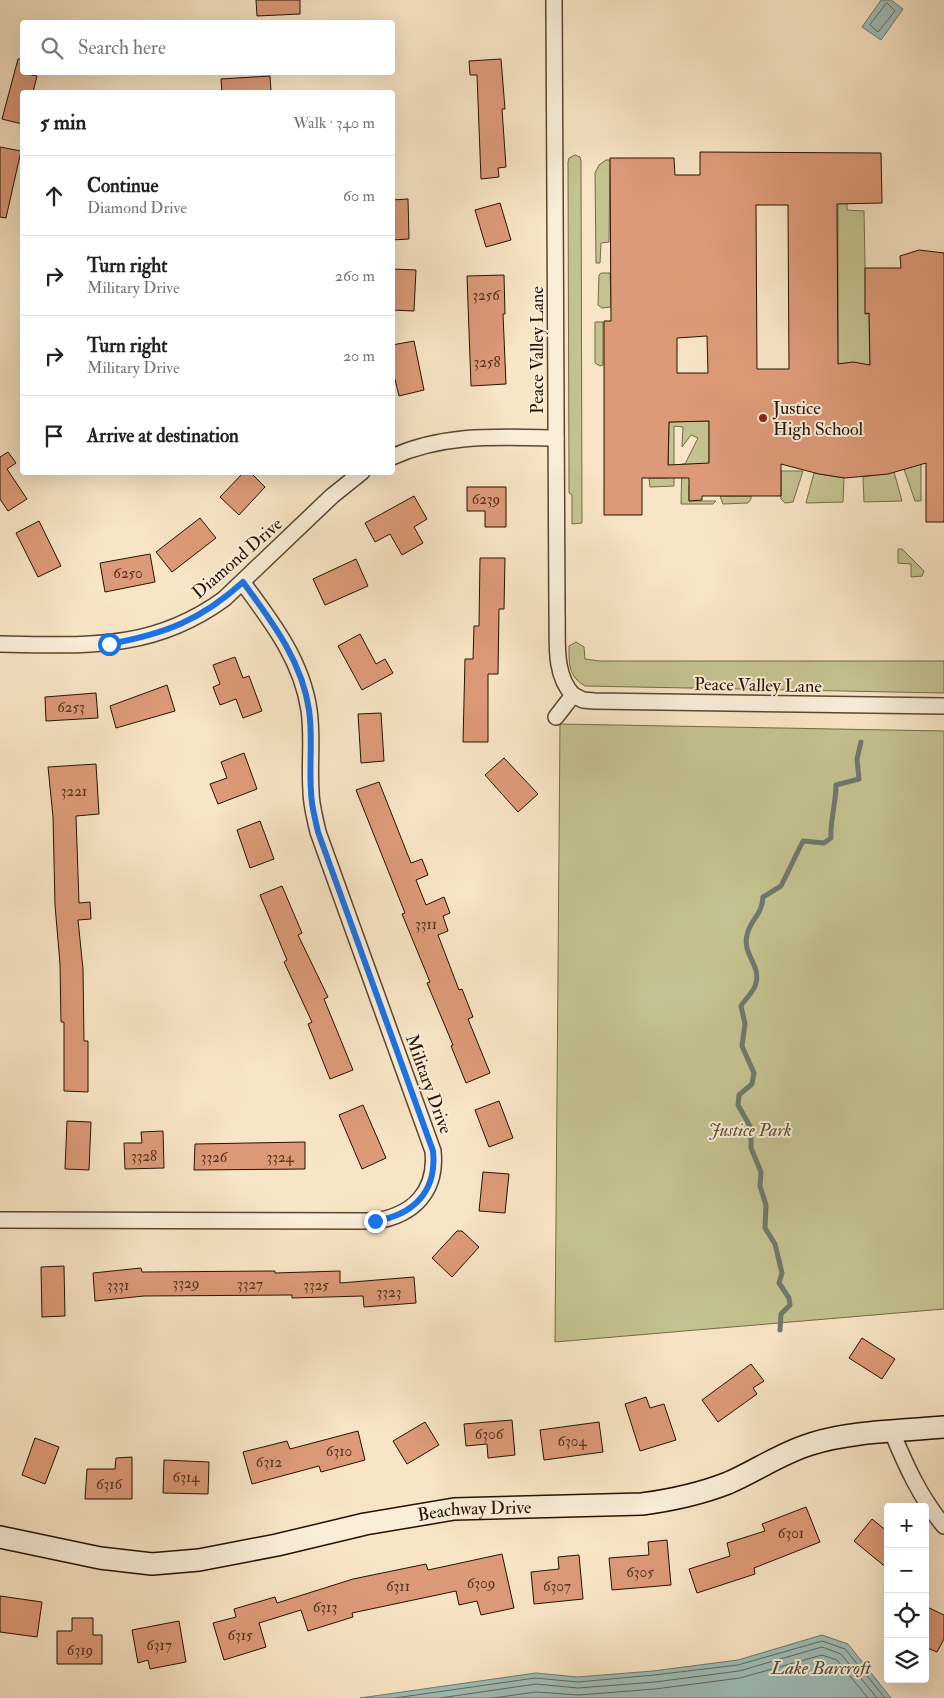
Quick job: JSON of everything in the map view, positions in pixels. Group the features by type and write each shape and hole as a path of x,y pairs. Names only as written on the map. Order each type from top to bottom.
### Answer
{"street":[{"name":"Peace Valley Lane","path":"554,0 556,438 560,676 565,687 573,695 583,700 594,701 944,706"},
{"path":"395,456 432,443 460,438 556,438"},
{"name":"Diamond Drive","path":"0,644 109,644 146,638 176,627 207,612 243,582 332,496 358,475"},
{"name":"Military Drive","path":"0,1220 375,1221 390,1219 407,1211 418,1202 432,1178 434,1165 433,1151 318,832 310,790 309,710 303,684 280,632 243,582"},
{"path":"556,717 573,695"},
{"name":"Beachway Drive","path":"0,1537 100,1558 152,1564 199,1560 277,1545 365,1524 454,1509 642,1504 673,1500 702,1493 729,1482 784,1454 812,1444 835,1438 944,1427"},
{"path":"892,1432 905,1465 923,1498 944,1526"}],"green space":[{"path":"575,155 580,157 581,161 582,523 572,524 572,495 569,493 568,162 569,158"},
{"path":"606,160 610,160 609,242 601,243 600,263 596,263 595,173 599,165"},
{"path":"838,201 847,201 847,210 864,211 866,314 869,313 870,369 853,362 838,369"},
{"path":"601,273 610,273 611,307 602,308 598,305 599,275"},
{"path":"595,322 603,322 603,365 600,366 595,363"},
{"path":"709,421 709,463 689,486 689,501 716,501 713,504 681,504 682,464 685,464 698,438 691,435 682,447 683,427 674,426 674,486 650,487 649,478 668,478 669,422"},
{"path":"921,460 921,501 915,501 904,469"},
{"path":"781,471 803,471 793,502 785,503 781,499"},
{"path":"894,472 902,501 864,502 863,477"},
{"path":"814,473 844,478 843,502 806,503"},
{"path":"720,496 751,496 751,499 748,503 723,504"},
{"path":"898,549 902,549 924,571 922,576 911,577 911,564 898,563"},
{"path":"576,642 584,647 585,659 600,661 944,661 944,693 585,686 572,674 569,646"},
{"name":"Justice Park","path":"560,724 944,731 944,1309 555,1342"}],"water":[{"path":"881,0 891,0 903,9 881,40 862,27"},
{"name":"Lake Barcroft","path":"822,1635 848,1644 891,1698 360,1698 536,1673 577,1677 653,1671 738,1660"}],"building":[{"path":"256,0 300,0 300,14 257,16"},
{"path":"18,59 20,59 20,75 37,76 34,90 20,90 20,124 2,119"},
{"path":"501,59 505,109 502,109 506,167 498,168 499,177 481,179 477,75 470,75 469,61"},
{"path":"270,76 271,90 222,90 221,79"},
{"path":"0,147 20,151 20,155 6,218 0,217"},
{"path":"700,152 881,153 882,203 837,204 838,364 853,362 870,365 869,313 865,314 865,268 901,268 900,256 919,250 944,253 944,522 926,522 926,463 888,474 845,478 819,474 781,464 781,496 702,496 702,500 689,501 689,478 642,478 642,515 604,515 604,321 611,321 610,158 674,158 675,175 700,175","holes":["756,205 788,205 789,369 757,369","707,336 708,373 677,373 677,338","709,421 709,463 668,465 669,422"]},
{"path":"408,199 409,239 395,240 395,200"},
{"path":"500,203 511,240 486,247 475,210"},
{"path":"395,269 416,270 414,311 395,310"},
{"path":"504,275 505,314 503,314 506,384 471,386 467,276"},
{"path":"414,341 424,390 399,396 395,379 395,344"},
{"path":"8,452 16,463 7,469 27,499 8,511 0,499 0,457"},
{"path":"241,475 253,475 265,487 239,515 220,497"},
{"path":"467,487 506,487 506,527 485,527 485,511 467,511"},
{"path":"414,496 427,519 414,527 423,543 402,555 390,534 375,542 365,523"},
{"path":"200,518 216,538 172,572 156,552"},
{"path":"39,521 61,566 38,577 16,533"},
{"path":"150,554 155,582 105,592 100,563"},
{"path":"480,558 505,558 504,609 499,609 498,674 488,674 488,742 463,742 465,659 473,659 474,626 479,626"},
{"path":"356,559 368,586 325,605 313,579"},
{"path":"360,634 376,664 385,659 393,673 362,690 338,646"},
{"path":"235,657 243,678 249,676 262,711 243,718 236,699 220,705 213,687 220,684 213,665"},
{"path":"167,685 175,711 116,728 110,706"},
{"path":"96,693 98,718 46,721 45,697"},
{"path":"381,713 384,761 361,763 358,714"},
{"path":"244,753 257,789 218,804 210,784 227,778 221,762"},
{"path":"504,758 538,794 518,812 485,775"},
{"path":"96,764 99,814 76,816 79,903 90,902 91,919 78,920 83,969 84,1041 88,1041 88,1092 64,1091 64,1022 61,1022 53,817 48,767"},
{"path":"379,782 411,863 422,859 428,875 416,880 426,905 444,897 450,913 443,916 448,931 438,935 459,990 462,989 473,1017 468,1019 490,1073 466,1083 451,1046 453,1045 427,983 430,982 402,914 405,913 356,790"},
{"path":"260,821 274,859 250,868 237,830"},
{"path":"282,886 302,933 298,935 328,997 324,999 353,1070 330,1079 308,1024 312,1022 284,962 287,960 260,895"},
{"path":"499,1101 513,1138 489,1147 475,1110"},
{"path":"363,1105 386,1158 362,1169 339,1115"},
{"path":"67,1121 91,1122 89,1170 65,1169"},
{"path":"163,1131 164,1168 125,1169 124,1143 142,1143 141,1132"},
{"path":"305,1142 305,1169 194,1170 195,1144"},
{"path":"483,1172 509,1174 505,1213 479,1211"},
{"path":"457,1231 462,1231 479,1247 452,1277 432,1258"},
{"path":"64,1266 65,1316 42,1317 41,1267"},
{"path":"141,1268 142,1272 275,1271 275,1273 340,1271 340,1283 414,1277 416,1303 364,1307 363,1296 292,1298 292,1295 144,1296 95,1301 93,1273"},
{"path":"862,1338 895,1359 882,1379 849,1358"},
{"path":"751,1364 764,1381 753,1388 757,1394 718,1422 702,1400"},
{"path":"646,1397 650,1408 664,1404 676,1440 640,1451 625,1404"},
{"path":"512,1420 515,1455 488,1458 487,1444 466,1446 464,1424"},
{"path":"425,1422 439,1445 407,1464 393,1441"},
{"path":"599,1422 603,1452 544,1460 540,1430"},
{"path":"358,1431 365,1460 321,1472 319,1466 252,1484 243,1452 287,1441 290,1449"},
{"path":"35,1438 59,1447 45,1484 22,1475"},
{"path":"132,1457 132,1499 85,1499 87,1469 115,1469 116,1458"},
{"path":"164,1460 209,1462 208,1494 163,1493"},
{"path":"806,1507 820,1542 754,1568 755,1574 697,1593 689,1569 730,1556 727,1543 765,1531 762,1524"},
{"path":"872,1519 884,1529 884,1566 854,1541"},
{"path":"667,1540 671,1585 612,1590 609,1558 649,1555 648,1542"},
{"path":"502,1554 514,1608 481,1615 477,1601 459,1605 456,1591 352,1613 353,1617 308,1631 301,1610 259,1623 266,1647 224,1660 213,1623 236,1617 234,1609 275,1597 277,1603 353,1579 426,1564 428,1570"},
{"path":"579,1555 583,1599 534,1604 531,1572 559,1569 558,1557"},
{"path":"0,1596 42,1602 37,1637 0,1632"},
{"path":"929,1608 944,1615 944,1639 937,1652 929,1649"},
{"path":"72,1618 93,1618 93,1635 102,1635 102,1664 57,1664 57,1631 72,1631"},
{"path":"179,1621 186,1662 150,1669 148,1660 138,1663 132,1630"}],"waterway":[{"path":"780,1330 781,1314 790,1305 789,1298 779,1283 782,1273 775,1244 765,1228 766,1205 760,1186 761,1172 751,1148 751,1128 738,1105 739,1095 752,1084 754,1073 742,1046 745,1024 741,1006 754,989 757,977 746,942 749,929 761,909 763,897 781,886 803,841 824,843 831,838 836,785 859,779 857,759 861,742"}],"place":[{"name":"Justice High School","path":"763,418"}],"route":[{"path":"109,644 146,638 176,627 207,612 224,600 243,582 280,632 292,655 303,684 309,710 312,743 310,790 318,832 433,1151 434,1165 432,1178 418,1202 407,1211 390,1219 375,1221"}]}
